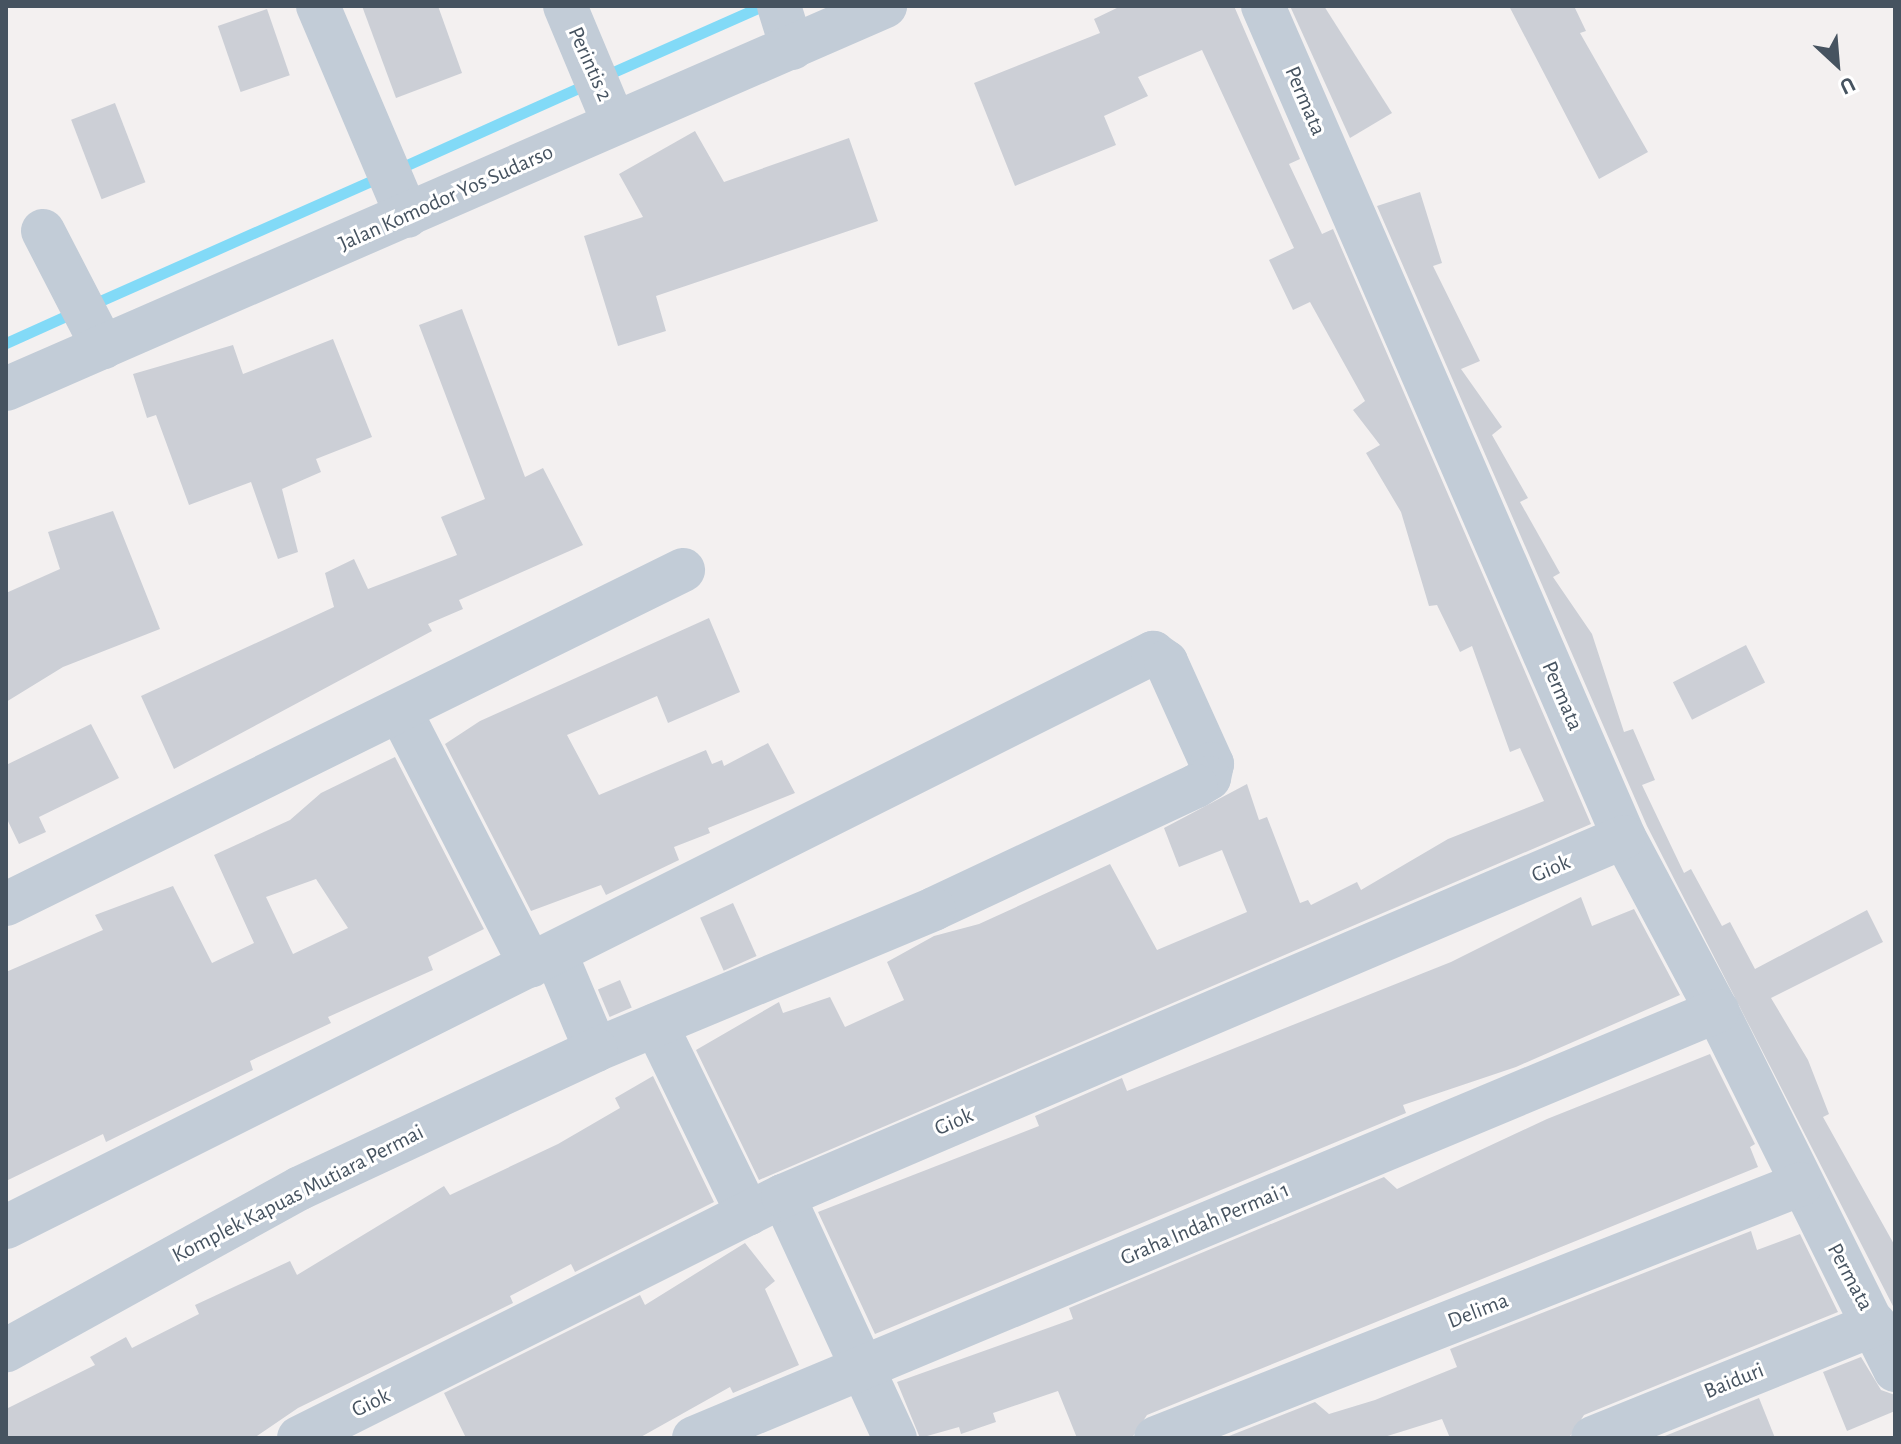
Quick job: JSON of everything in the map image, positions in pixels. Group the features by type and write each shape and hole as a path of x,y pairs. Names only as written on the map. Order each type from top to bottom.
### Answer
{"street":[{"path":"318,6 400,200"},
{"name":"Jalan Komodor Yos Sudarso","path":"6,389 99,338 608,107 785,23 885,6"},
{"name":"Permata","path":"1263,6 1624,837 1717,1011 1801,1184 1875,1324 1895,1370"},
{"name":"Perintis 2","path":"569,16 608,107"},
{"path":"43,231 99,338"},
{"path":"6,904 401,713 683,570"},
{"name":"Komplek Kapuas Mutiara Permai","path":"6,1350 300,1188 596,1050 934,909 1209,778 1212,764 1166,662 1153,653 543,961"},
{"path":"401,713 596,1050"},
{"name":"Giok","path":"299,1438 357,1426 766,1205 1624,837"},
{"path":"6,1227 543,961"},
{"name":"Graha Indah Permai 1","path":"694,1438 1717,1011"},
{"path":"656,1025 861,1367 895,1438"},
{"name":"Delima","path":"1156,1438 1801,1184"},
{"name":"Baiduri","path":"1593,1438 1875,1324"}],"building":[{"path":"362,6 438,6 462,73 396,98"},
{"path":"1121,6 1234,6 1300,159 1289,164 1322,234 1333,229 1591,824 759,1180 696,1050 779,1002 783,1013 830,997 845,1027 904,1000 887,962 934,936 979,924 1110,864 1157,950 1247,912 1222,850 1179,867 1164,828 1247,784 1259,820 1267,817 1300,903 1308,900 1311,905 1357,882 1361,890 1448,839 1544,801 1520,748 1510,752 1472,646 1460,652 1437,605 1429,606 1401,512 1366,453 1380,445 1353,410 1365,401 1310,302 1293,310 1269,260 1294,248 1202,50 1138,77 1148,96 1104,116 1116,145 1015,186 974,83 1100,33 1094,19"},
{"path":"1290,6 1324,6 1392,113 1350,138"},
{"path":"1509,6 1574,6 1586,31 1580,33 1648,152 1599,179"},
{"path":"267,9 290,75 241,92 218,26"},
{"path":"115,103 145,182 102,199 71,120"},
{"path":"695,131 724,182 849,138 878,221 656,296 666,331 618,346 584,236 643,217 619,174"},
{"path":"1420,192 1442,263 1433,266 1480,361 1461,369 1502,427 1492,435 1528,498 1520,502 1560,573 1553,577 1592,634 1624,732 1633,729 1655,780 1642,785 1684,873 1691,869 1722,926 1730,922 1755,969 1867,910 1883,942 1771,998 1808,1060 1829,1114 1823,1117 1895,1246 1895,1310 1647,826 1377,206"},
{"path":"462,309 525,477 543,468 583,545 459,600 463,609 428,624 432,631 174,769 141,696 334,607 325,573 354,559 368,589 457,555 441,517 485,499 419,325"},
{"path":"333,339 372,437 316,459 321,472 282,489 298,552 278,559 251,482 189,505 156,415 147,418 133,374 233,345 243,374"},
{"path":"113,511 160,629 63,667 6,702 6,593 60,569 48,532"},
{"path":"709,618 740,692 668,723 657,696 567,735 599,795 706,750 712,764 722,760 724,766 768,743 795,793 708,828 710,833 674,847 679,860 606,895 601,885 531,911 445,744 480,721"},
{"path":"1746,645 1765,682 1692,720 1673,682"},
{"path":"91,724 119,778 39,817 46,832 19,844 6,817 6,765"},
{"path":"395,757 484,929 428,957 433,970 328,1017 331,1023 250,1061 253,1070 106,1142 103,1134 6,1181 6,972 103,930 95,915 173,886 212,963 254,943 214,855 290,820 321,793","holes":["316,879 348,928 293,954 266,897"]},
{"path":"1581,897 1592,926 1634,909 1680,995 1516,1067 1403,1105 1406,1113 875,1334 818,1212 1039,1126 1035,1116 1122,1078 1127,1091 1451,962"},
{"path":"733,903 757,956 724,971 700,918"},
{"path":"620,980 632,1008 610,1017 598,989"},
{"path":"1710,1054 1755,1144 1750,1147 1758,1167 1147,1415 1132,1438 1077,1438 1058,1391 993,1413 996,1422 961,1434 959,1427 920,1438 897,1382 1073,1319 1069,1308 1384,1177 1397,1189 1547,1119"},
{"path":"653,1076 714,1202 575,1272 571,1264 510,1296 513,1303 298,1408 254,1438 6,1438 6,1409 95,1365 90,1357 126,1337 132,1348 199,1314 195,1305 290,1261 297,1275 444,1186 450,1195 558,1144 620,1108 615,1098"},
{"path":"1751,1231 1757,1250 1800,1234 1838,1312 1584,1415 1569,1438 1450,1438 1442,1419 1381,1438 1224,1438 1315,1402 1329,1414 1375,1400 1457,1367 1450,1349"},
{"path":"745,1243 775,1281 765,1289 799,1365 733,1393 730,1387 639,1438 466,1438 444,1393 640,1295 645,1305"},
{"path":"1861,1357 1881,1390 1895,1395 1895,1411 1847,1431 1823,1372"},
{"path":"1759,1398 1775,1438 1660,1438"}],"waterway":[{"path":"602,77 762,6"},
{"path":"398,169 587,84"},
{"path":"91,305 382,176"},
{"path":"6,343 75,312"}]}
